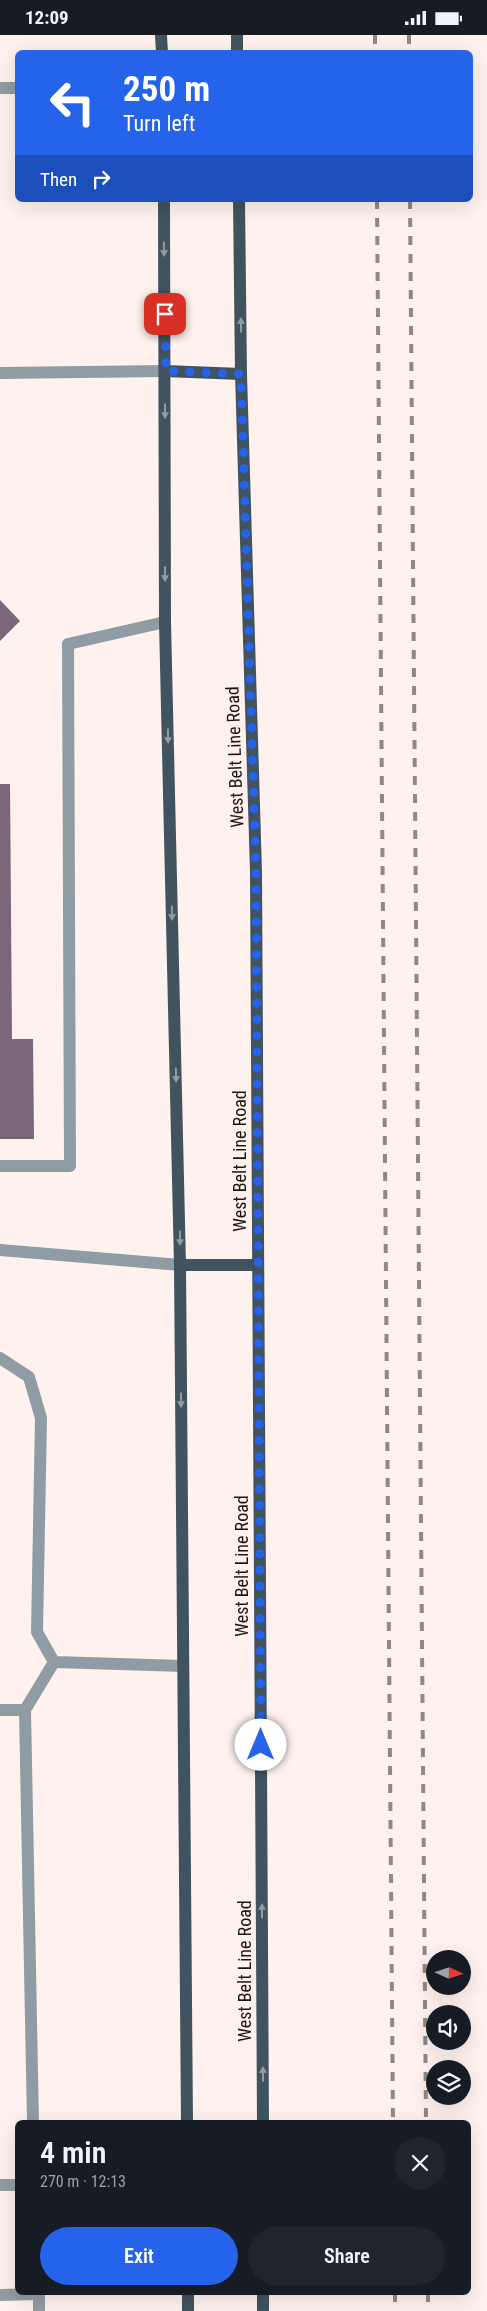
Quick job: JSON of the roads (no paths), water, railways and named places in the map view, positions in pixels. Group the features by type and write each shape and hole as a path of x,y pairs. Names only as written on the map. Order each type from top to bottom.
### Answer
{"main road":[{"path":"162,35 162,50"},
{"path":"237,35 237,50"},
{"path":"164,202 166,371 165,621 180,1265 187,2120"},
{"name":"West Belt Line Road","path":"239,202 241,374 256,873 263,2120"},
{"path":"166,371 241,374"},
{"path":"180,1265 257,1265"},
{"path":"188,2295 188,2311"},
{"path":"262,2311 263,2295"}],"lane":[{"path":"0,88 15,88"},
{"path":"0,373 166,371"},
{"path":"0,1166 70,1166 68,645 165,621"},
{"path":"0,1249 180,1265"},
{"path":"0,1358 30,1377 41,1418 37,1631 54,1663"},
{"path":"54,1663 183,1666"},
{"path":"33,2120 25,1710 54,1663"},
{"path":"0,1710 25,1710"},
{"path":"0,2185 15,2185"},
{"path":"0,2295 15,2294"},
{"path":"39,2295 39,2311"}],"railway":[{"path":"375,35 375,50"},
{"path":"409,35 409,50"},
{"path":"377,202 393,2120"},
{"path":"410,202 426,2120"},
{"path":"395,2295 395,2311"},
{"path":"428,2295 428,2311"}]}
